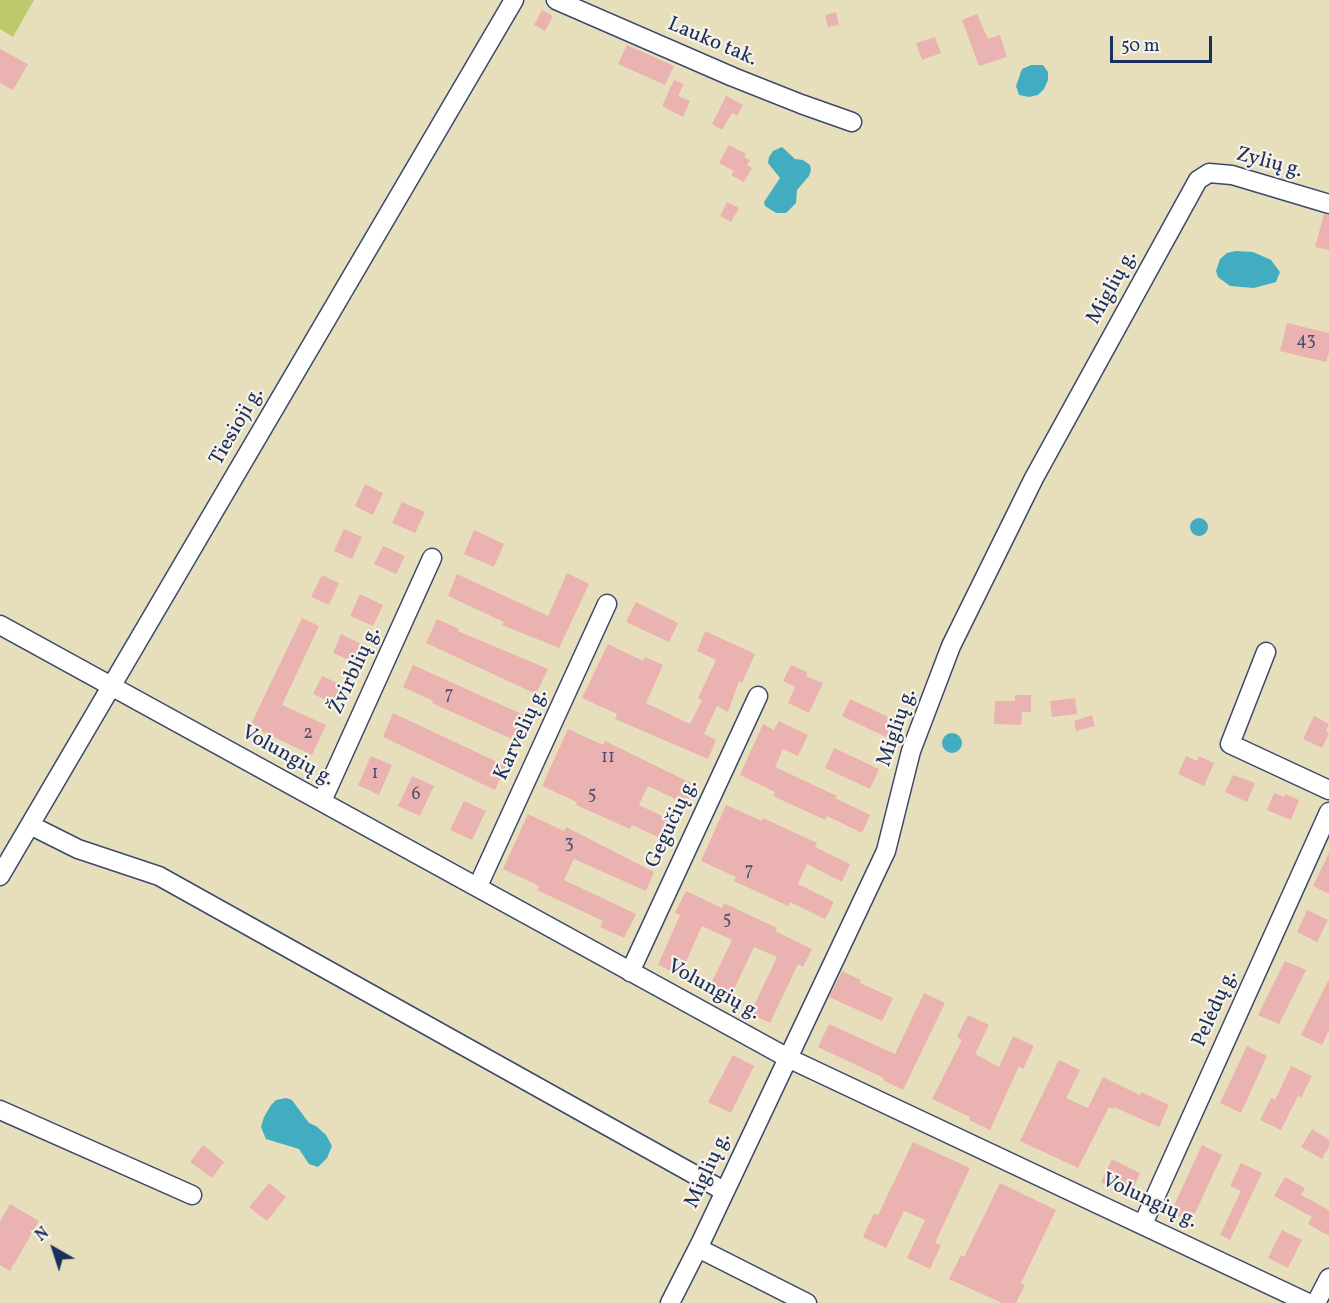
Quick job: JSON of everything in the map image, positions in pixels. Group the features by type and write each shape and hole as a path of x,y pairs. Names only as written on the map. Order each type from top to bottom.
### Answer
{"street":[{"name":"Tiesioji g.","path":"0,876 514,0"},
{"name":"Lauko tak.","path":"555,0 733,77 852,122"},
{"name":"Zylių g.","path":"1198,180 1209,172 1232,175 1329,204"},
{"name":"Miglių g.","path":"670,1303 886,851 911,751 951,646 1034,478 1198,180"},
{"name":"Žvirblių g.","path":"322,801 432,558"},
{"name":"Karvelių g.","path":"478,886 608,604"},
{"name":"Volungių g.","path":"0,625 788,1058 1308,1303"},
{"path":"1266,652 1230,744 1329,790"},
{"name":"Gegučių g.","path":"630,972 758,696"},
{"name":"Pelėdų g.","path":"1143,1224 1329,812"},
{"path":"30,825 78,849 159,876 724,1191"},
{"path":"0,1110 192,1195"},
{"path":"698,1248 807,1303"},
{"path":"1316,1303 1329,1278"}],"green space":[{"path":"0,0 34,0 13,37 0,29"}],"water":[{"path":"1031,65 1043,65 1048,72 1048,80 1038,95 1029,97 1019,95 1016,86 1022,69"},
{"path":"782,147 795,159 803,160 810,165 811,170 809,176 797,190 796,203 786,213 776,213 765,206 764,202 780,178 768,163 769,157 773,151"},
{"path":"1253,252 1271,260 1280,272 1276,282 1254,288 1230,286 1218,277 1216,271 1220,259 1227,253"},
{"path":"1195,518 1203,518 1208,523 1206,534 1195,536 1190,531 1190,523"},
{"path":"952,733 959,736 962,743 959,750 952,753 945,750 942,743 945,736"},
{"path":"286,1098 292,1100 309,1123 326,1135 332,1146 327,1158 318,1167 309,1164 299,1149 266,1139 261,1127 264,1117 276,1100"}],"building":[{"path":"542,10 553,16 545,31 534,25"},
{"path":"836,12 839,25 828,27 825,15"},
{"path":"977,14 988,39 1000,35 1007,57 979,66 962,20"},
{"path":"935,37 941,53 922,60 916,43"},
{"path":"627,45 674,66 665,85 618,64"},
{"path":"0,49 28,64 13,90 0,83"},
{"path":"674,80 684,84 678,96 690,101 683,117 662,106"},
{"path":"726,96 743,105 737,116 732,113 722,130 712,124"},
{"path":"729,145 746,154 744,157 750,160 747,165 752,168 744,182 731,175 734,171 719,163"},
{"path":"727,202 739,208 731,222 720,216"},
{"path":"1324,214 1329,215 1329,250 1315,247"},
{"path":"1287,323 1329,333 1329,352 1326,362 1280,351"},
{"path":"365,484 383,493 373,515 355,506"},
{"path":"402,502 425,512 415,533 392,523"},
{"path":"344,529 362,537 352,559 334,551"},
{"path":"474,530 504,544 494,567 464,554"},
{"path":"383,546 405,556 396,574 374,564"},
{"path":"567,573 589,584 559,648 502,625 504,622 448,596 457,574 548,616"},
{"path":"322,575 339,583 329,605 311,597"},
{"path":"360,594 383,605 373,626 350,616"},
{"path":"636,602 678,623 669,642 626,622"},
{"path":"302,618 319,626 282,705 326,725 312,755 250,726"},
{"path":"437,619 459,629 458,631 548,669 536,694 426,643"},
{"path":"705,631 755,654 742,683 739,681 728,712 717,706 704,734 716,740 708,759 615,719 617,714 582,698 608,644 643,661 645,657 663,665 646,703 690,724 702,700 698,698 716,660 697,651"},
{"path":"341,634 363,645 355,663 333,653"},
{"path":"413,665 526,716 514,740 432,703 433,701 403,687"},
{"path":"791,665 807,672 806,676 823,683 809,713 788,703 795,687 783,681"},
{"path":"322,676 344,686 335,704 313,694"},
{"path":"1015,695 1031,695 1031,712 1022,712 1021,725 994,724 995,701 1015,701"},
{"path":"1075,698 1077,714 1052,717 1050,701"},
{"path":"850,699 899,722 890,739 842,716"},
{"path":"393,713 506,766 495,790 383,737"},
{"path":"1092,715 1095,726 1076,731 1074,721"},
{"path":"1314,716 1329,724 1326,731 1329,734 1322,748 1303,739"},
{"path":"779,721 808,735 798,756 783,749 775,767 837,796 835,798 870,815 862,833 827,816 825,820 773,796 775,792 740,775 763,724 774,730"},
{"path":"568,729 603,745 605,741 695,785 686,804 648,786 639,805 677,823 669,842 632,825 630,829 576,805 577,802 542,786"},
{"path":"834,748 879,769 870,789 825,768"},
{"path":"371,756 392,765 379,795 358,785"},
{"path":"1186,756 1197,761 1199,756 1214,763 1204,786 1178,774"},
{"path":"1233,775 1255,783 1247,802 1225,792"},
{"path":"412,776 434,786 420,816 398,806"},
{"path":"1274,793 1284,797 1285,794 1299,800 1291,820 1267,810"},
{"path":"464,801 486,811 472,840 450,830"},
{"path":"726,805 762,821 763,818 817,843 815,847 850,864 842,882 807,864 798,884 834,902 825,919 790,902 788,906 734,881 736,877 701,861"},
{"path":"528,814 564,831 566,827 654,872 646,891 574,859 564,880 636,914 624,938 600,927 603,921 537,890 539,886 503,869"},
{"path":"1329,853 1329,894 1313,886"},
{"path":"686,891 722,908 724,903 777,928 775,931 812,949 803,967 798,964 770,1023 750,1014 777,957 754,947 728,1002 707,992 732,940 702,926 680,975 658,965 680,915 675,913"},
{"path":"1307,910 1328,920 1317,942 1297,932"},
{"path":"1285,961 1306,970 1279,1024 1258,1015"},
{"path":"842,971 861,980 860,983 893,998 882,1021 829,997"},
{"path":"1329,979 1329,1030 1322,1045 1301,1035"},
{"path":"924,993 945,1003 903,1090 883,1080 884,1078 818,1047 829,1024 895,1054"},
{"path":"968,1015 989,1025 975,1054 999,1067 1013,1036 1034,1046 1023,1069 1019,1066 990,1130 969,1120 970,1117 932,1099 962,1040 957,1037"},
{"path":"1247,1046 1267,1056 1241,1113 1220,1103"},
{"path":"733,1055 754,1066 731,1113 708,1102"},
{"path":"1059,1060 1080,1070 1066,1098 1088,1108 1103,1077 1140,1095 1141,1092 1169,1105 1159,1127 1114,1107 1113,1109 1109,1107 1078,1168 1020,1141"},
{"path":"1291,1066 1312,1076 1301,1098 1298,1096 1281,1130 1260,1120 1271,1098 1275,1100"},
{"path":"1312,1129 1329,1140 1329,1147 1322,1159 1301,1147"},
{"path":"913,1142 970,1168 935,1243 941,1245 930,1269 907,1258 925,1220 904,1211 886,1248 863,1237 874,1213 878,1215"},
{"path":"203,1145 224,1162 212,1178 190,1162"},
{"path":"1202,1145 1222,1155 1191,1222 1171,1212"},
{"path":"1112,1159 1140,1173 1130,1195 1101,1182"},
{"path":"1241,1163 1262,1173 1230,1240 1220,1235 1241,1191 1230,1186"},
{"path":"1285,1177 1305,1188 1301,1195 1329,1210 1329,1236 1308,1224 1312,1217 1274,1196"},
{"path":"269,1183 286,1197 267,1221 249,1207"},
{"path":"1000,1183 1056,1210 1021,1283 1025,1285 1016,1303 1002,1303 949,1279 961,1255 964,1257"},
{"path":"10,1204 39,1221 10,1271 0,1265 0,1221"},
{"path":"1282,1230 1302,1240 1288,1268 1268,1258"}]}
